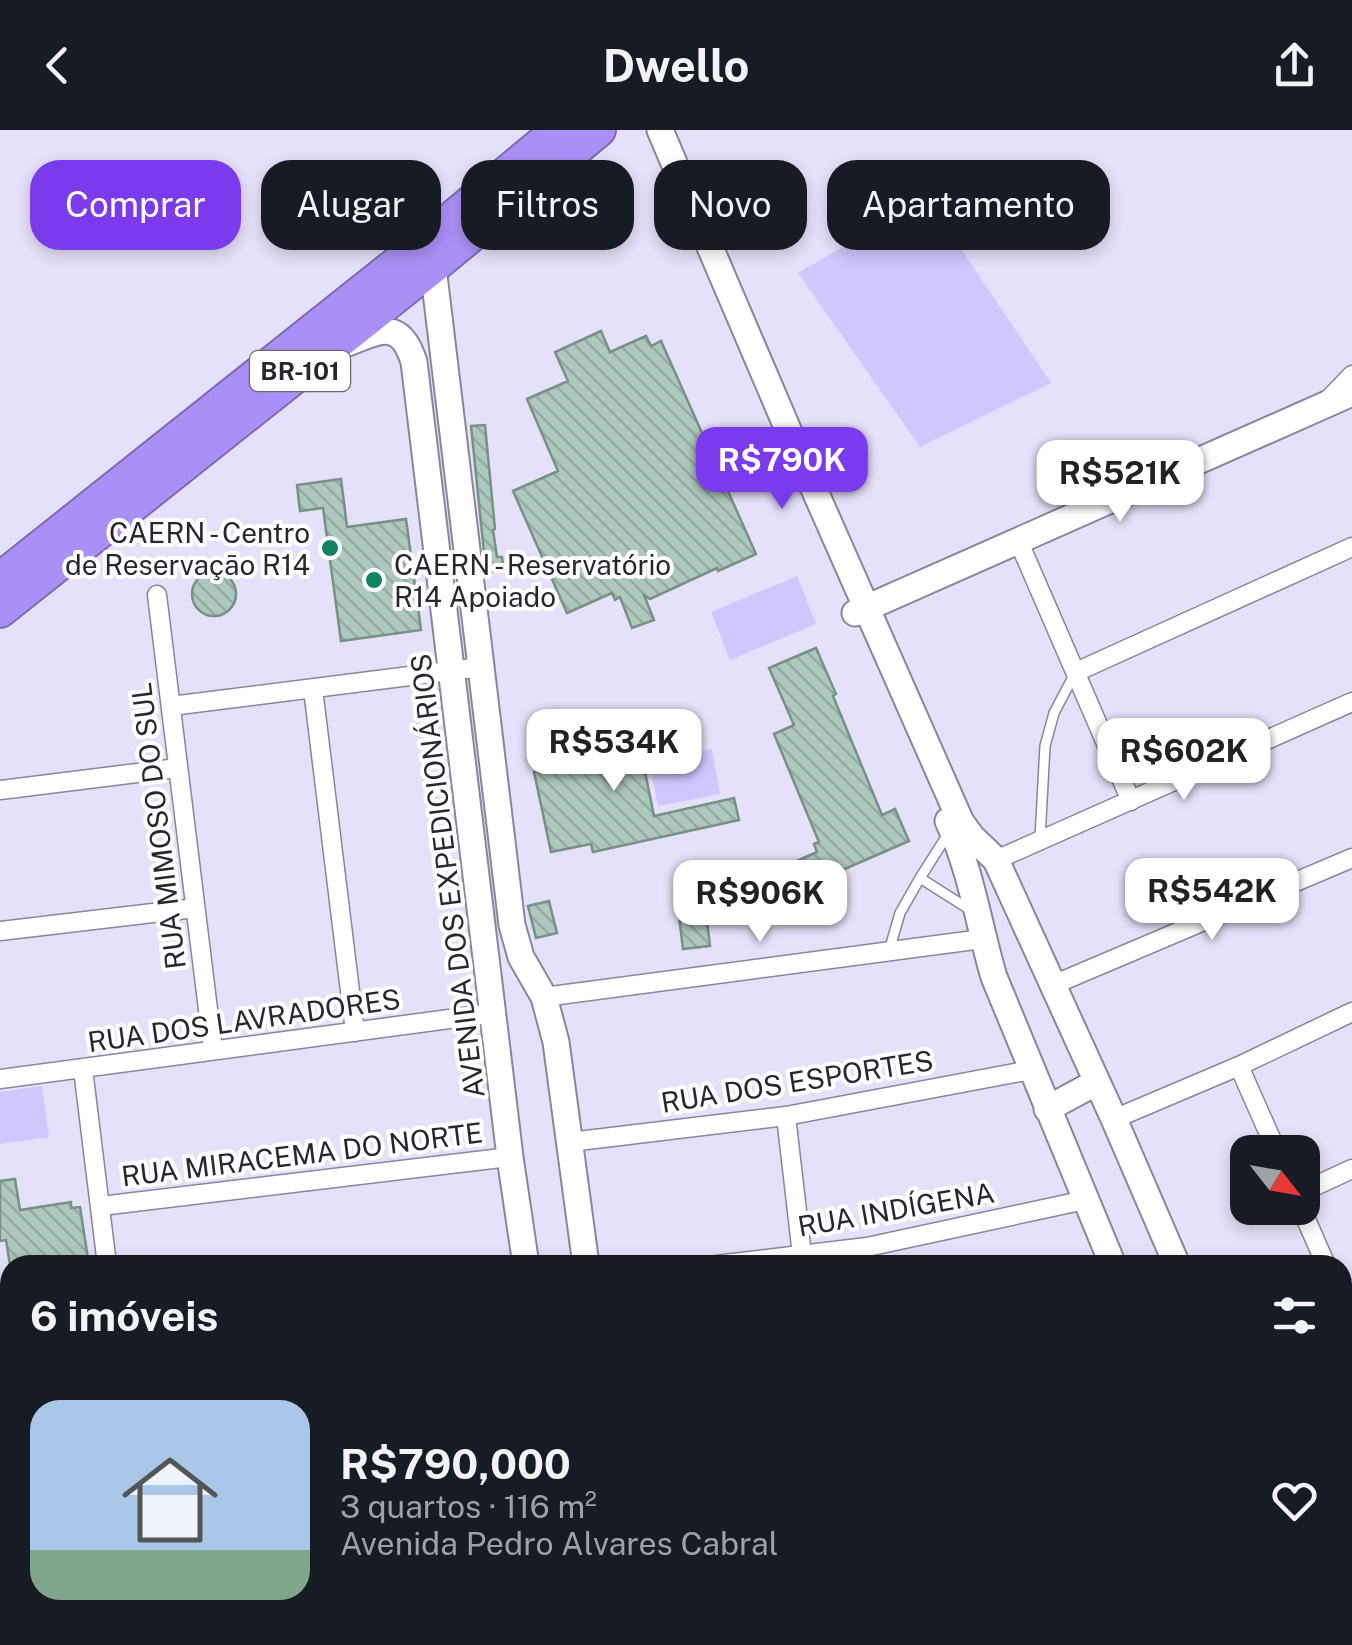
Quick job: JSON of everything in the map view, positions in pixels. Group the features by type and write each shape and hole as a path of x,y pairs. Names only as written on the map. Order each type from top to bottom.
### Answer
{"highway":[{"name":"BR-101","path":"0,579 558,130"},
{"name":"BR-101","path":"0,611 599,130"}],"street":[{"path":"642,130 956,825 994,977 1108,1255"},
{"path":"660,130 860,610"},
{"path":"432,266 516,942 544,997 556,1042 585,1255"},
{"name":"AVENIDA DOS EXPEDICIONÁRIOS","path":"316,358 381,330 400,336 414,362 525,1255"},
{"path":"1324,406 1352,374"},
{"path":"860,610 1352,393"},
{"path":"427,470 456,466"},
{"path":"1018,540 1131,801"},
{"path":"1076,672 1352,547"},
{"name":"RUA MIMOSO DO SUL","path":"157,595 213,1050"},
{"path":"171,706 481,667"},
{"path":"314,689 355,1032"},
{"path":"996,860 1352,702"},
{"path":"0,790 177,768"},
{"path":"956,825 996,860 1173,1255"},
{"path":"1053,985 1352,858"},
{"path":"0,931 195,908"},
{"path":"544,997 889,951 981,927"},
{"path":"1114,1119 1352,1012"},
{"name":"RUA DOS LAVRADORES","path":"0,1079 494,1013"},
{"path":"1239,1066 1269,1135"},
{"path":"83,1069 107,1255"},
{"name":"RUA DOS ESPORTES","path":"570,1142 786,1116 1030,1070"},
{"path":"1047,1109 1097,1082"},
{"path":"786,1116 802,1255"},
{"name":"RUA MIRACEMA DO NORTE","path":"100,1206 510,1157"},
{"path":"1320,1184 1352,1169"},
{"name":"RUA INDÍGENA","path":"872,1255 1085,1200"},
{"path":"1308,1225 1322,1255"}],"lane":[{"path":"1040,841 1045,746 1054,712 1076,672"},
{"path":"889,951 900,913 956,825"},
{"path":"920,878 981,927"}],"shaded area":[{"path":"838,250 962,250 1051,383 920,447 798,273"},
{"path":"797,576 816,624 730,660 711,612"},
{"path":"712,749 720,794 658,806 649,761"},
{"path":"42,1086 49,1137 0,1144 0,1092"}],"building":[{"path":"601,331 610,352 646,336 651,346 661,341 756,554 650,599 644,595 654,620 632,628 620,597 615,600 612,593 567,613 513,491 558,471 527,399 568,381 555,352"},
{"path":"485,425 493,530 497,557 502,557 504,570 486,572 471,426"},
{"name":"CAERN - Reservatório R14 Apoiado","path":"341,479 347,527 406,519 421,630 341,641 323,508 300,511 297,485"},
{"path":"214,572 229,579 236,594 229,609 214,616 199,609 192,594 199,579"},
{"path":"816,648 882,815 895,809 909,841 778,898 768,874 817,852 814,844 819,842 774,734 794,725 769,668"},
{"path":"659,720 664,747 641,752 654,816 734,798 739,820 593,852 591,844 551,852 534,772 570,764 564,740"},
{"path":"704,896 710,946 683,949 677,900"},
{"path":"549,901 557,933 536,938 528,906"},
{"path":"15,1179 20,1210 71,1202 71,1208 80,1207 87,1255 8,1255 6,1240 0,1241 0,1181"}],"place":[{"name":"CAERN - Centro de Reservação R14","path":"330,548"},
{"name":"CAERN - Reservatório R14 Apoiado","path":"374,580"}]}
